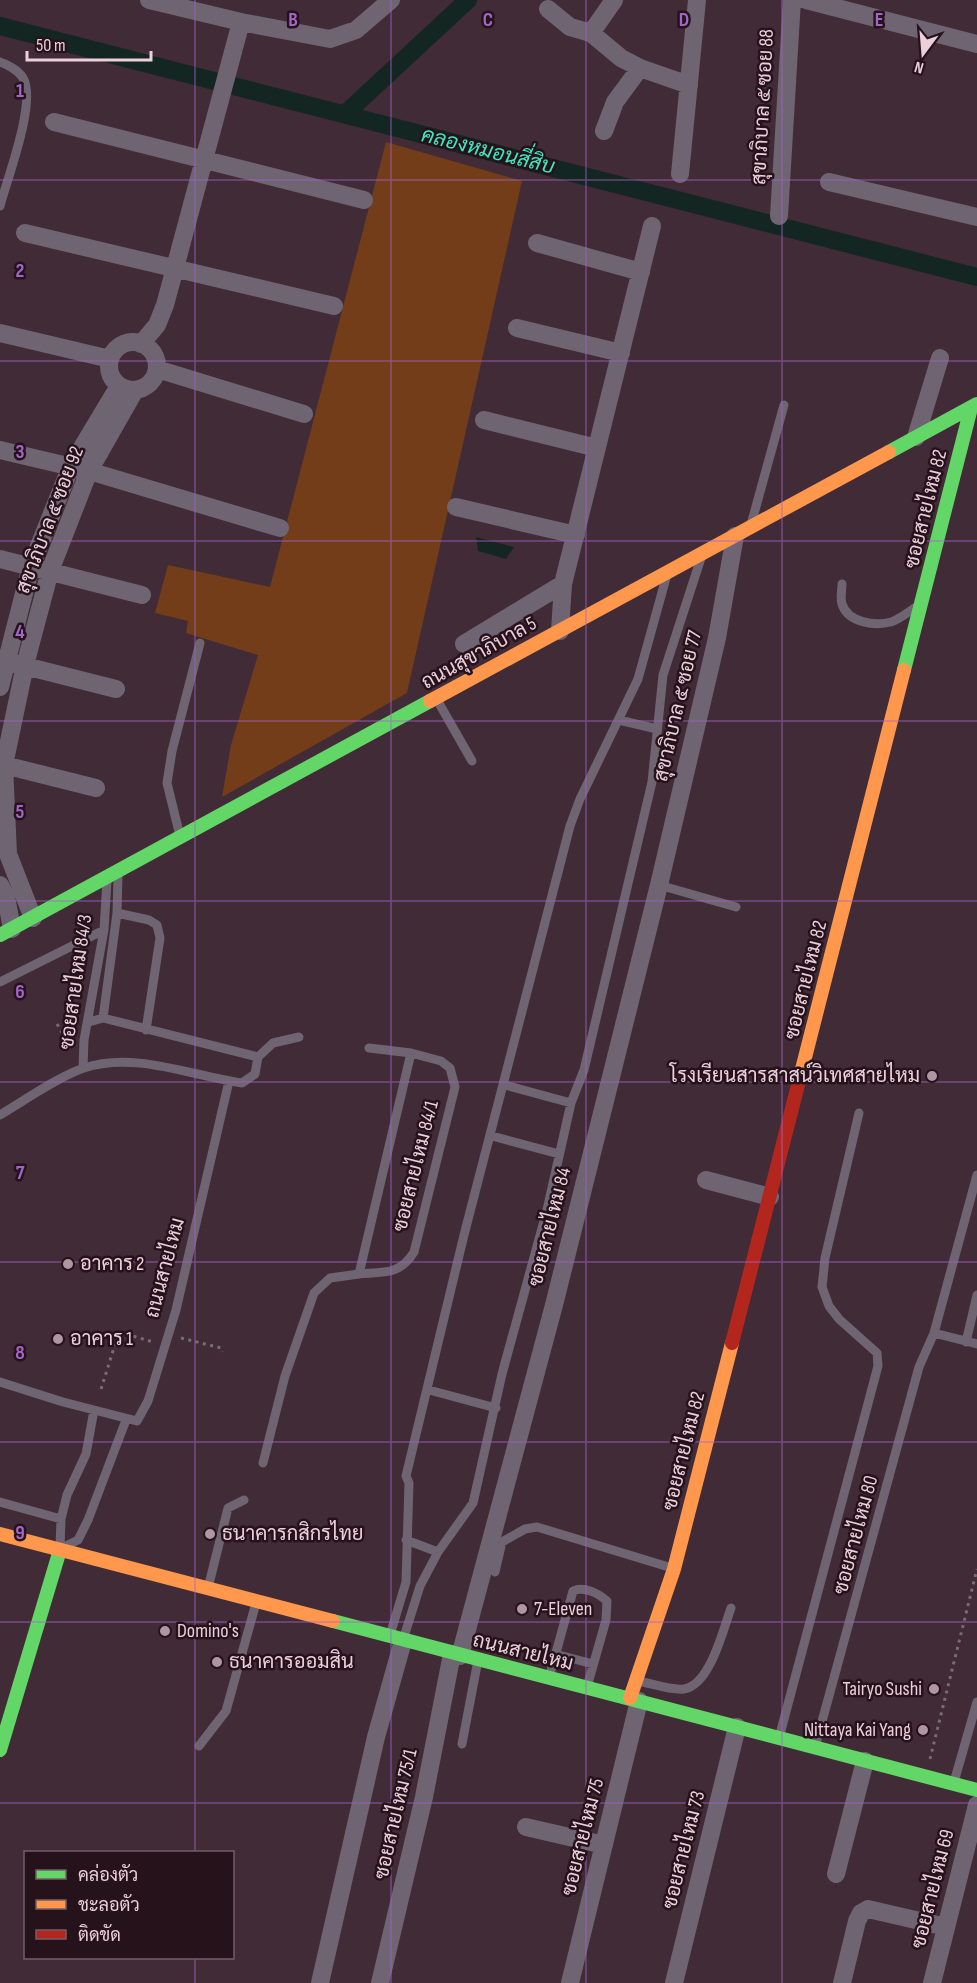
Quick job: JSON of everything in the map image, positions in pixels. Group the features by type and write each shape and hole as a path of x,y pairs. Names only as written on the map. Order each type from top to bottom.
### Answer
{"main road":[{"name":"ถนนสุขาภิบาล 5","path":"6,932 974,406"},
{"name":"ซอยสายไหม 82","path":"635,1700 635,1681 674,1569 974,406"},
{"name":"ถนนสายไหม","path":"0,1534 977,1790"},
{"path":"0,1750 60,1550"}],"street":[{"path":"149,0 241,22 330,39 356,30 391,0"},
{"path":"591,33 614,0"},
{"path":"680,174 697,0"},
{"name":"สุขาภิบาล ๕ ซอย 88","path":"779,216 792,0"},
{"path":"806,0 977,44"},
{"path":"548,9 570,27 591,33 621,58 640,68 689,85"},
{"path":"141,344 157,325 175,269 241,22"},
{"path":"604,130 615,102 640,68"},
{"path":"54,122 364,200"},
{"path":"830,182 977,217"},
{"path":"560,631 563,584 652,226"},
{"path":"26,233 334,306"},
{"path":"537,243 641,272"},
{"path":"517,328 621,353"},
{"path":"0,333 110,359"},
{"path":"141,344 150,350 156,359 157,369 153,380 145,387 127,388 112,379 109,369 110,359 122,345 141,344"},
{"path":"916,437 940,358"},
{"path":"157,369 304,414"},
{"path":"0,687 3,660 31,566 71,466 127,388"},
{"name":"สุขาภิบาล ๕ ซอย 92","path":"33,918 8,854 2,764 50,571 89,471 127,388"},
{"path":"484,420 597,448"},
{"path":"0,450 89,471 280,528"},
{"path":"456,507 576,535"},
{"name":"สุขาภิบาล ๕ ซอย 77","path":"659,885 743,532"},
{"path":"0,559 142,595"},
{"path":"464,644 563,584"},
{"path":"3,660 116,689"},
{"path":"2,764 96,788"},
{"path":"0,885 6,897 6,932"},
{"name":"ซอยสายไหม 84","path":"456,1655 554,1305 659,885"},
{"path":"706,1180 770,1197"},
{"path":"320,1983 396,1639"},
{"name":"ซอยสายไหม 75/1","path":"380,1983 456,1655"},
{"name":"ซอยสายไหม 75","path":"570,1983 604,1845 635,1700"},
{"name":"ซอยสายไหม 73","path":"675,1983 737,1727"},
{"path":"836,1874 865,1761"},
{"name":"ซอยสายไหม 69","path":"932,1983 977,1805"},
{"path":"526,1827 604,1845"},
{"path":"842,1983 857,1920 861,1913 868,1909 945,1927"}],"lane":[{"path":"0,62 8,64 23,77 27,98 0,206"},
{"path":"743,532 784,405"},
{"path":"396,1639 438,1552 473,1503 502,1374 547,1210 571,1103 584,1070 637,850 652,782 663,675 703,553"},
{"path":"396,1639 406,1582 409,1483 406,1476 429,1390 464,1236 492,1136 570,825 638,679 668,572"},
{"path":"842,584 842,603 848,614 862,621 893,621 923,603"},
{"path":"180,837 167,783 172,751 200,644"},
{"path":"436,698 472,761"},
{"path":"619,720 657,729"},
{"path":"103,1018 117,913 113,874"},
{"name":"ซอยสายไหม 84/3","path":"0,1115 83,1068 84,1040 89,1022 113,874"},
{"path":"659,885 736,907"},
{"path":"117,913 149,920 157,925 160,938 146,1030"},
{"path":"0,982 104,930"},
{"path":"89,1022 103,1018 258,1057"},
{"path":"83,1068 113,1063 140,1064 242,1083 255,1074 258,1057 273,1044 299,1036"},
{"name":"ซอยสายไหม 84/1","path":"263,1463 285,1376 314,1293 330,1278 390,1271 405,1266 414,1252 455,1087 450,1068 441,1061 411,1053 369,1048"},
{"name":"ซอยสายไหม 84/1","path":"360,1274 411,1053"},
{"name":"ถนนสายไหม","path":"126,1420 137,1421 148,1401 176,1310 229,1081"},
{"path":"505,1085 571,1103"},
{"path":"779,1739 878,1366 877,1353 839,1319 830,1306 822,1287 825,1258 859,1113"},
{"path":"492,1136 559,1154"},
{"name":"ซอยสายไหม 80","path":"815,1747 919,1367 934,1333 977,1175"},
{"path":"966,1342 977,1295"},
{"path":"934,1333 977,1344"},
{"path":"0,1382 126,1420 78,1540 60,1550"},
{"path":"429,1390 496,1408"},
{"path":"60,1550 61,1520 67,1495 86,1454 94,1410"},
{"path":"208,1590 228,1508 244,1500"},
{"path":"0,1502 61,1520"},
{"path":"495,1572 502,1542 525,1528 537,1527 674,1569"},
{"path":"406,1540 438,1552"},
{"path":"549,1678 573,1591 579,1589 599,1594 607,1601 606,1620 587,1688"},
{"path":"199,1746 226,1711 257,1602"},
{"path":"635,1681 683,1689 699,1682 710,1664 731,1608"},
{"path":"555,1654 593,1664"},
{"path":"462,1744 478,1660"},
{"path":"953,1784 977,1702"},
{"path":"967,1736 977,1738"}],"path":[{"path":"101,1389 118,1332 155,1342"},
{"path":"167,1334 221,1348 222,1352"},
{"path":"929,1761 977,1569"}],"shaded area":[{"path":"386,142 522,181 407,693 222,797 231,745 258,655 186,633 188,621 155,613 168,565 270,587"},
{"path":"476,537 514,547 506,559 478,551"}],"waterway":[{"path":"345,114 468,0"},
{"name":"คลองหมอนสี่สิบ","path":"0,26 977,277"}],"traffic: fast":[{"path":"889,452 977,404"},
{"path":"904,670 971,408"},
{"path":"0,935 430,701"},
{"path":"0,1750 60,1550"},
{"path":"333,1621 977,1790"}],"traffic: slow":[{"path":"430,701 889,452"},
{"path":"799,1081 904,670"},
{"path":"630,1698 674,1569 732,1343"},
{"path":"0,1534 333,1621"}],"traffic: jam":[{"path":"732,1343 799,1081"}],"place":[{"name":"โรงเรียนสารสาสน์วิเทศสายไหม","path":"932,1076"},
{"name":"อาคาร 2","path":"68,1264"},
{"name":"อาคาร 1","path":"58,1339"},
{"name":"ธนาคารกสิกรไทย","path":"210,1534"},
{"name":"7-Eleven","path":"522,1609"},
{"name":"Domino's","path":"165,1631"},
{"name":"ธนาคารออมสิน","path":"217,1662"},
{"name":"Tairyo Sushi","path":"934,1689"},
{"name":"Nittaya Kai Yang","path":"923,1730"}]}
